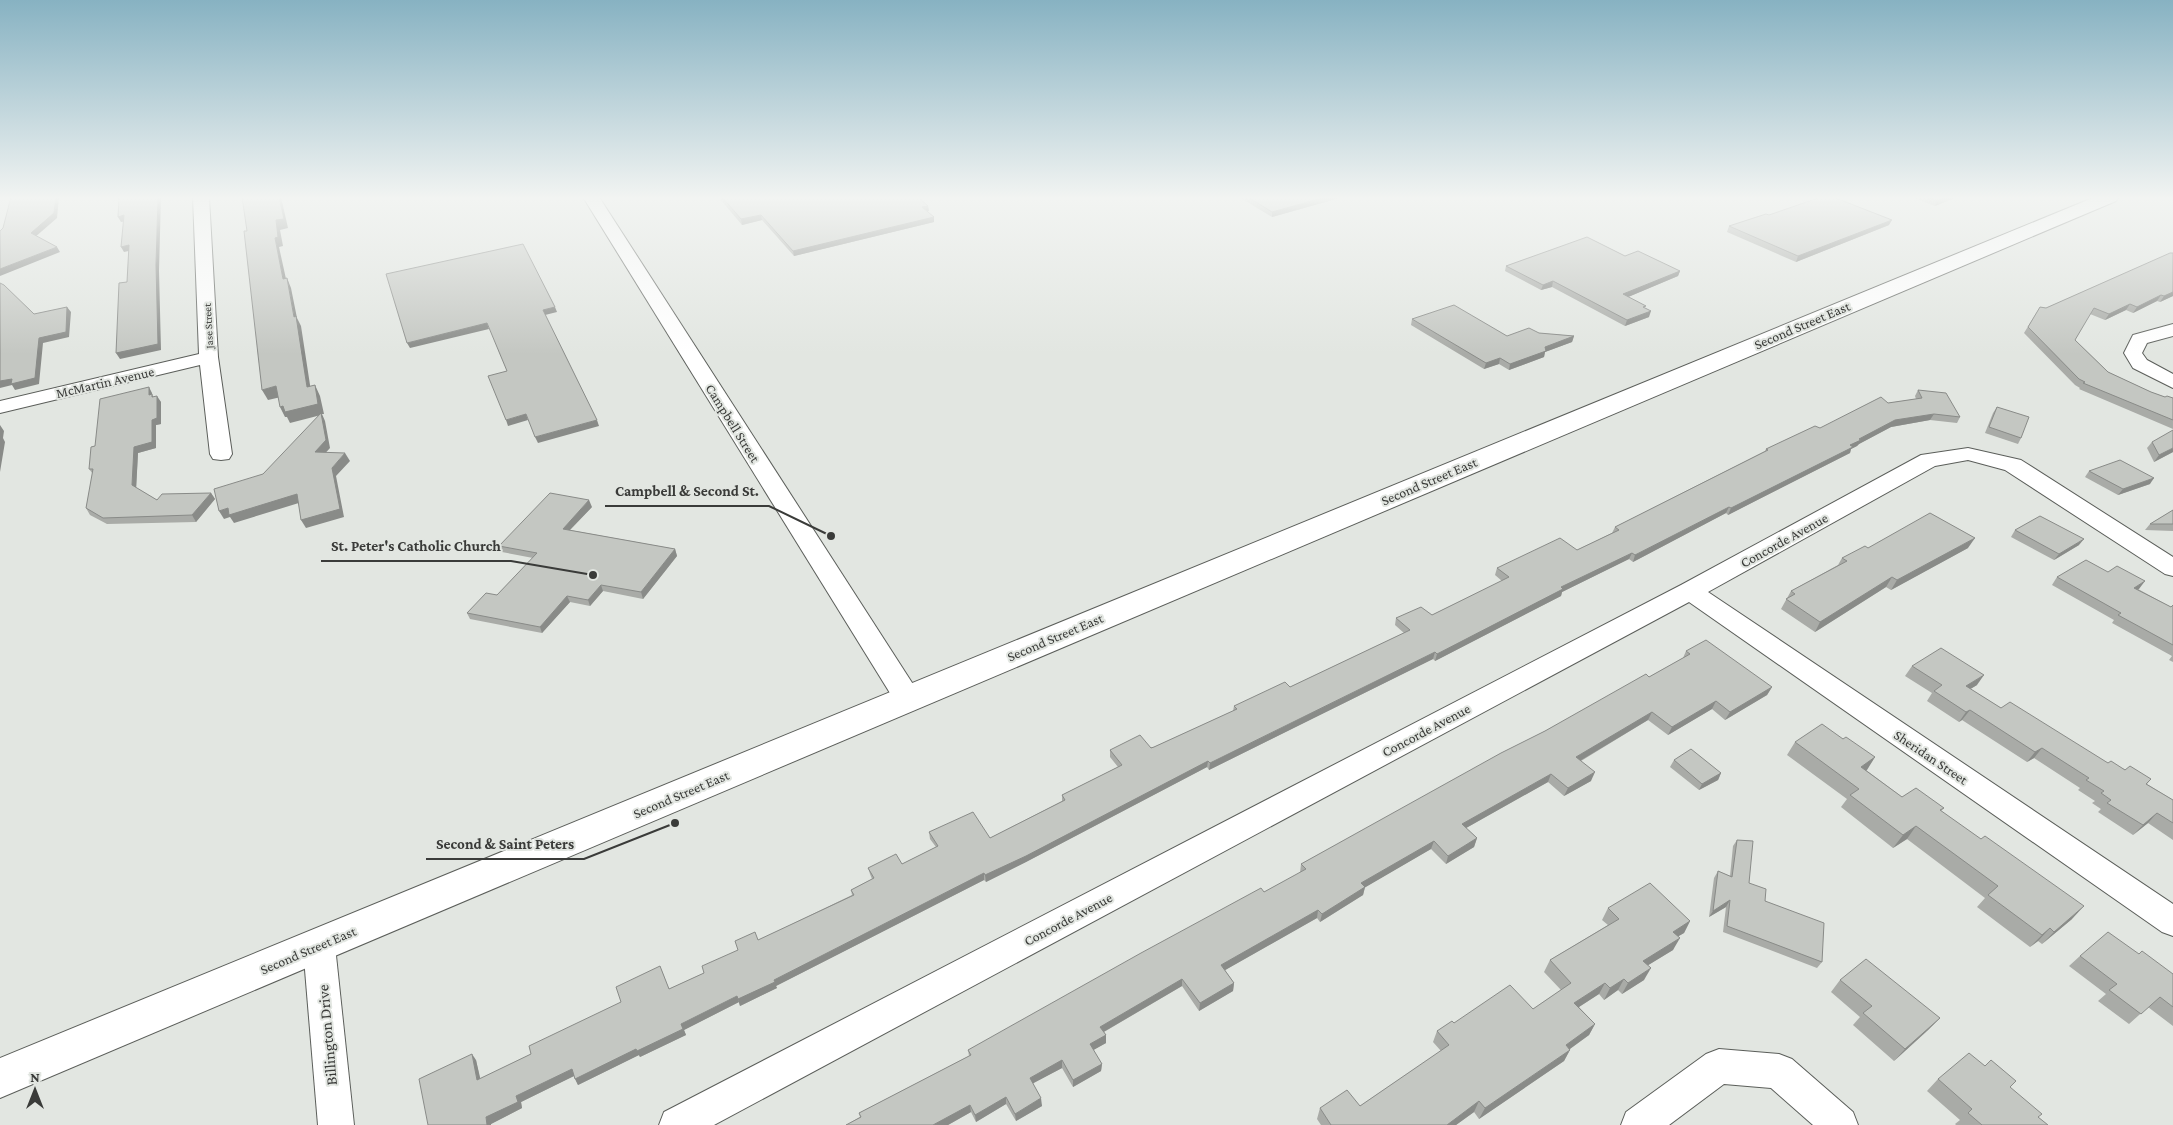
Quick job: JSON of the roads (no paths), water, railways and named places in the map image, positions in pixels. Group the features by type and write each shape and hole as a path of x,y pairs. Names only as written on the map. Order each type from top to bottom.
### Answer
{"main road":[{"name":"Second Street East","path":"0,1078 1984,250"}],"street":[{"name":"Jase Street","path":"204,250 209,358 221,454"},
{"name":"Campbell Street","path":"624,250 908,699"},
{"path":"2173,330 2140,339 2133,353 2140,364 2173,382"},
{"name":"McMartin Avenue","path":"0,407 209,358"},
{"name":"Concorde Avenue","path":"677,1125 1690,591 1929,460 1968,454 2013,466 2173,568"},
{"name":"Sheridan Street","path":"1690,591 2173,922"},
{"name":"Billington Drive","path":"319,946 336,1125"},
{"path":"1638,1125 1719,1066 1778,1071 1840,1125"}],"place":[{"name":"Campbell & Second St.","path":"831,536"},
{"name":"St. Peter's Catholic Church","path":"593,575"},
{"name":"Second & Saint Peters","path":"675,823"}]}
